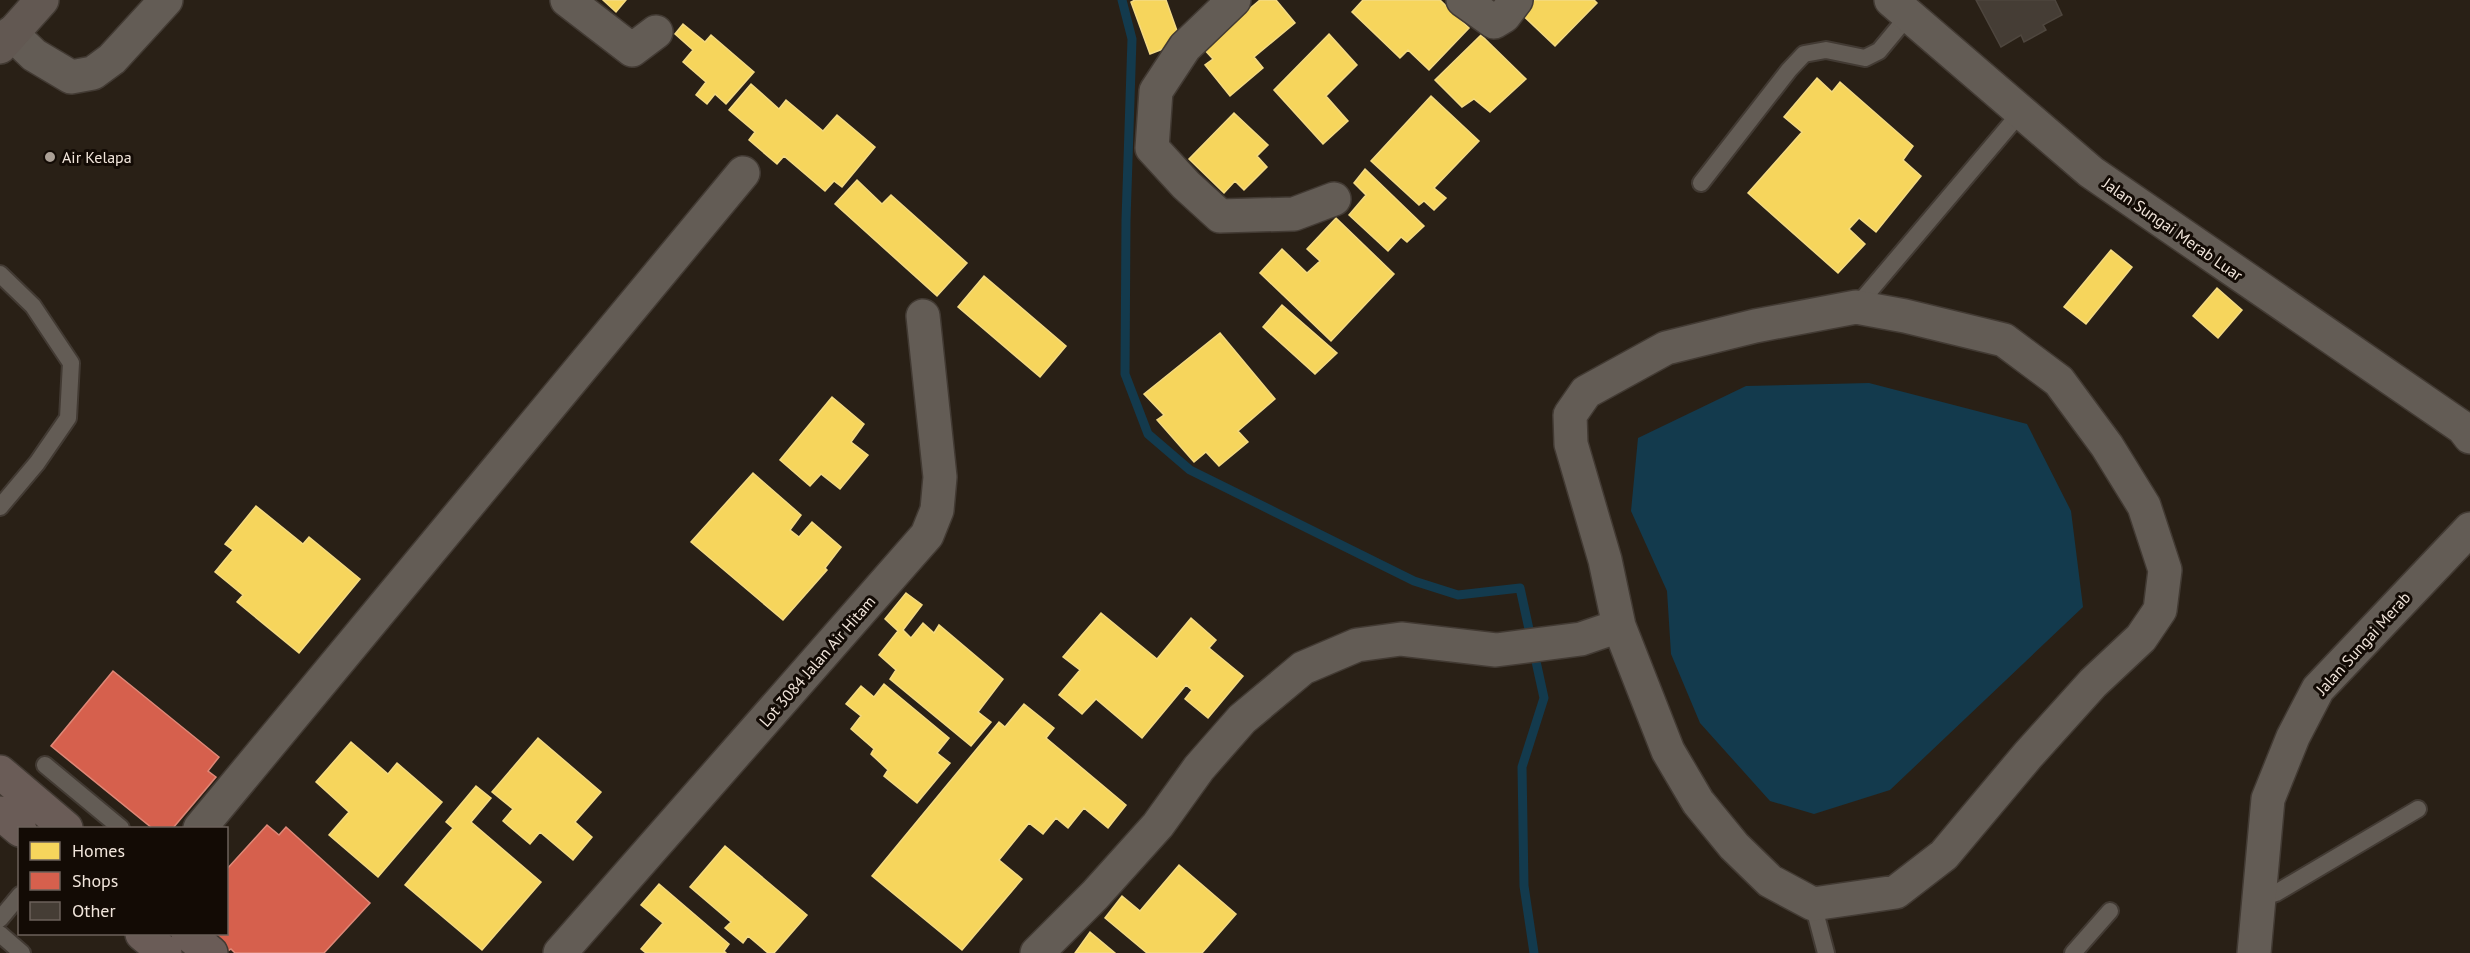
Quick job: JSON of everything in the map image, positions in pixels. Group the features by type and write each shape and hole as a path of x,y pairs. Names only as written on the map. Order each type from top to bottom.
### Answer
{"main road":[{"path":"6,40 42,0"},
{"path":"0,772 65,827"},
{"path":"0,813 18,828"},
{"path":"144,935 165,953"},
{"path":"191,935 211,953"}],"street":[{"path":"6,40 71,77 93,73 112,59 166,0"},
{"path":"567,0 632,50 656,32"},
{"path":"1234,0 1185,47 1156,91 1152,148 1186,185 1220,216 1294,214 1334,199"},
{"path":"1463,0 1494,22 1504,16 1516,0"},
{"name":"Jalan Sungai Merab Luar","path":"1899,8 2091,172 2463,428 2470,437"},
{"path":"201,827 743,173"},
{"path":"1856,307 1905,316 2004,340 2059,381 2107,446 2144,506 2165,570 2160,610 2141,638 2093,683 2028,755 1944,855 1896,892 1813,904 1770,881 1734,846 1698,802 1668,751 1619,626 1605,560 1571,444 1570,415 1586,392 1666,348 1755,326 1856,307"},
{"name":"Lot 3084 Jalan Air Hitam","path":"560,953 927,535 937,510 940,477 923,316"},
{"name":"Jalan Sungai Merab","path":"2254,953 2268,799 2293,737 2318,688 2470,529"},
{"path":"1037,953 1095,895 1158,825 1199,768 1242,719 1303,668 1357,645 1401,639 1496,650 1581,639 1619,626"}],"lane":[{"path":"1701,183 1804,54 1826,50 1865,58 1879,51 1899,8"},
{"path":"1856,307 2020,112"},
{"path":"0,274 33,306 71,363 68,418 37,463 0,507"},
{"path":"45,765 120,827"},
{"path":"2258,899 2276,893 2418,809"},
{"path":"0,919 18,897"},
{"path":"1813,904 1826,953"},
{"path":"2073,953 2110,911"},
{"path":"0,934 22,953"}],"water":[{"path":"1869,383 2027,424 2071,511 2083,607 1890,790 1814,814 1770,801 1700,723 1671,654 1667,591 1631,511 1638,438 1746,386"}],"building: Homes":[{"path":"603,0 626,0 616,12"},
{"path":"1166,0 1181,42 1150,54 1131,2"},
{"path":"1260,0 1276,0 1295,23 1254,57 1263,68 1230,96 1205,65 1213,59 1203,48"},
{"path":"1363,0 1440,0 1469,28 1429,70 1408,50 1400,58 1352,12"},
{"path":"1524,0 1594,0 1597,3 1555,46 1515,8"},
{"path":"683,24 705,42 711,35 754,72 726,104 715,94 707,104 696,95 706,82 683,62 693,50 675,34"},
{"path":"1329,34 1357,65 1326,96 1348,121 1323,144 1274,90"},
{"path":"1481,35 1526,79 1490,112 1474,99 1462,107 1435,80"},
{"path":"1817,78 1832,92 1840,82 1913,146 1903,160 1921,176 1876,232 1859,218 1849,229 1865,244 1838,273 1748,193 1802,132 1784,117"},
{"path":"751,84 779,109 786,100 823,131 837,115 875,147 842,187 834,181 825,191 784,156 777,164 749,140 755,132 729,110"},
{"path":"1431,96 1479,141 1434,188 1446,198 1434,210 1424,201 1419,205 1371,161"},
{"path":"1234,113 1268,145 1257,156 1267,167 1244,190 1235,181 1224,193 1189,159"},
{"path":"1365,169 1424,226 1407,242 1401,237 1388,251 1349,215 1366,195 1354,183"},
{"path":"857,180 882,204 891,195 967,263 937,296 835,204"},
{"path":"1336,218 1394,274 1331,341 1260,273 1282,249 1307,273 1320,261 1307,249"},
{"path":"2111,250 2132,267 2086,324 2064,307"},
{"path":"984,276 1066,346 1040,377 958,307"},
{"path":"2217,288 2242,310 2218,338 2193,316"},
{"path":"1282,305 1337,353 1315,374 1263,327"},
{"path":"1220,333 1275,399 1238,431 1248,442 1219,466 1206,452 1194,462 1157,420 1164,415 1144,394"},
{"path":"832,397 864,424 851,442 868,455 840,489 821,474 810,486 780,460"},
{"path":"753,473 801,515 790,530 799,537 812,522 841,547 825,568 827,570 783,620 691,542"},
{"path":"256,506 303,544 309,537 360,579 299,653 237,602 243,595 215,572 233,550 225,544"},
{"path":"906,593 922,605 903,630 911,638 923,623 934,633 939,625 1003,679 978,712 991,722 971,746 890,679 896,670 879,655 898,631 885,619"},
{"path":"1101,613 1157,659 1191,618 1216,640 1209,648 1243,676 1208,718 1185,699 1192,690 1186,685 1142,738 1096,699 1082,714 1059,695 1080,670 1063,657"},
{"path":"884,684 949,738 937,753 950,763 917,803 884,776 888,770 871,754 874,749 851,729 861,716 846,704 861,686 874,697"},
{"path":"1024,704 1054,728 1046,738 1126,805 1108,828 1084,808 1068,828 1056,818 1043,834 1029,823 999,860 1022,879 962,950 872,876 999,722 1005,727"},
{"path":"538,738 601,792 575,822 592,837 573,860 540,832 530,844 503,821 513,809 492,792"},
{"path":"351,742 388,774 397,763 442,802 378,877 329,835 349,812 316,782"},
{"path":"476,786 491,798 471,822 541,882 482,950 405,885 453,828 446,822"},
{"path":"725,846 807,915 774,953 768,953 748,936 743,943 725,928 731,922 690,887"},
{"path":"1179,865 1236,914 1202,953 1147,953 1105,918 1122,896 1140,911"},
{"path":"659,884 729,944 724,951 726,953 646,953 641,949 663,923 641,905"},
{"path":"1090,932 1115,953 1075,953"}],"building: Shops":[{"path":"113,671 219,757 208,771 216,777 174,827 151,827 51,746"},
{"path":"267,825 279,835 286,827 370,903 324,953 235,953 231,949 224,953 222,941 214,935 228,935 228,868"}],"building: Other":[{"path":"1976,0 2055,0 2062,15 2043,25 2046,30 2024,42 2021,35 2001,47"}],"waterway":[{"path":"1122,0 1132,39 1126,220 1125,374 1148,434 1190,470 1414,581 1458,595 1520,588 1544,698 1522,767 1524,886 1534,953"}],"place":[{"name":"Air Kelapa","path":"50,157"}]}
